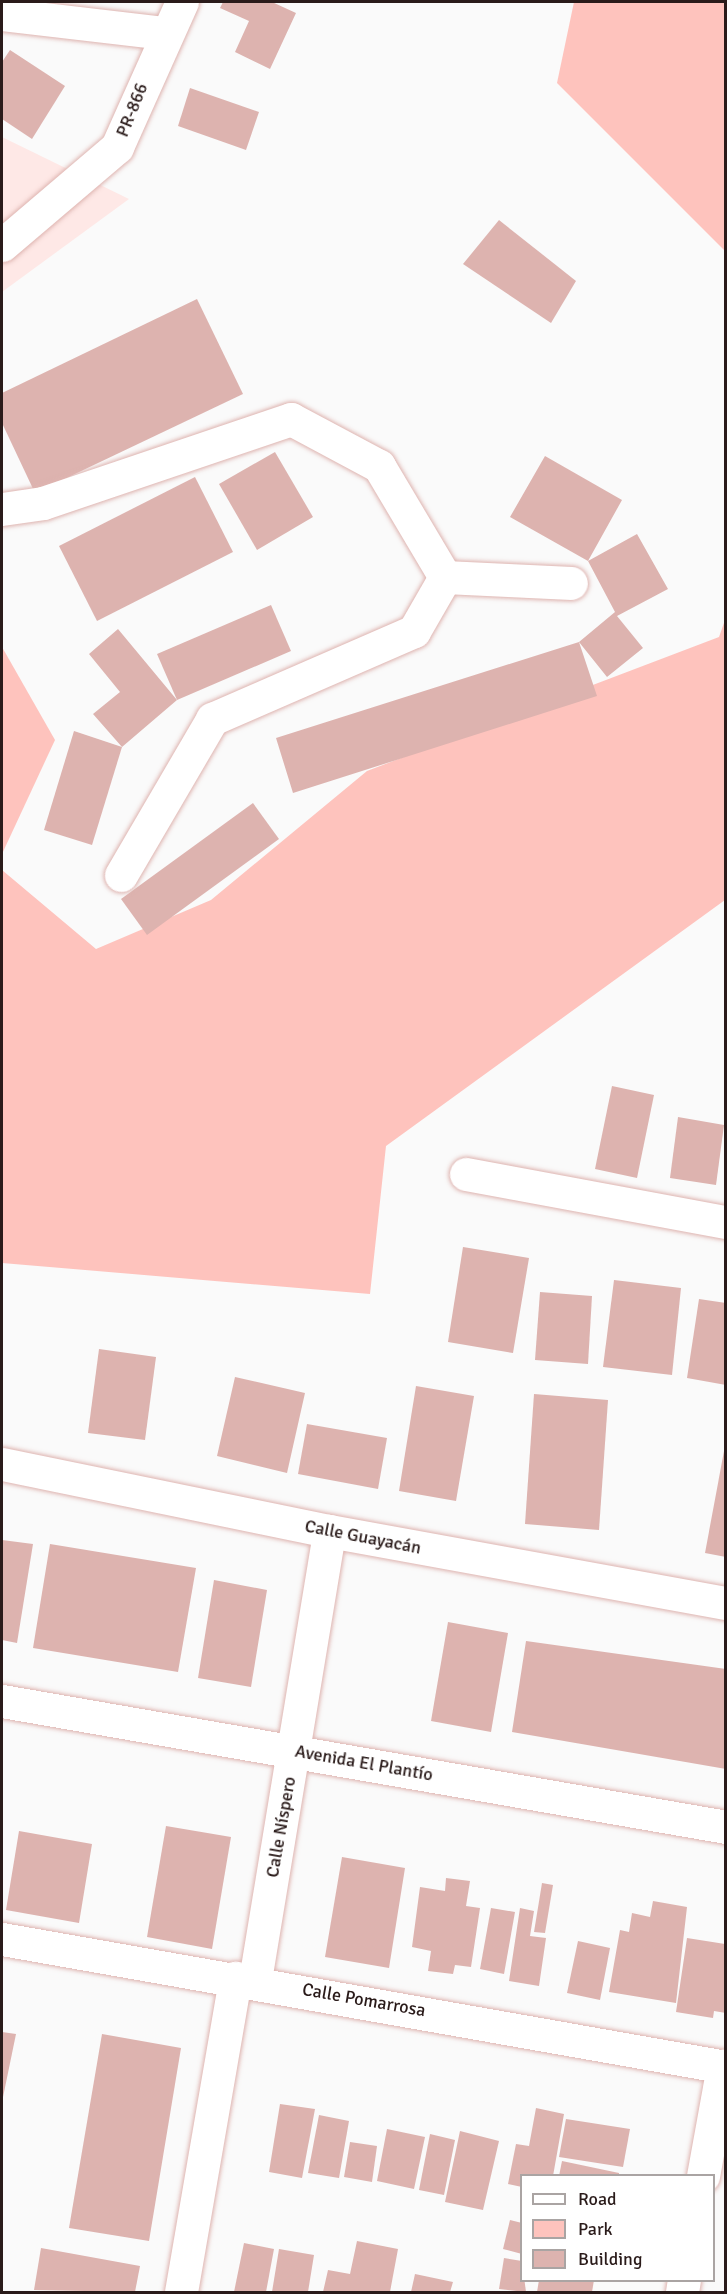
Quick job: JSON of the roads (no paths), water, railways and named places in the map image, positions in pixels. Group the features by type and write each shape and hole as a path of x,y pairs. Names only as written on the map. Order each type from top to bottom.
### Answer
{"street":[{"name":"PR-866","path":"2,244 117,147 164,33 182,2"},
{"path":"2,14 164,33"},
{"path":"2,509 43,502 291,419 379,466 445,577"},
{"path":"445,577 571,583"},
{"path":"121,875 212,719 414,631 445,577"},
{"path":"466,1174 726,1222"},
{"name":"Calle Guayacán","path":"2,1464 329,1531 726,1603"},
{"name":"Calle Níspero","path":"181,2292 294,1750 329,1531"},
{"name":"Avenida El Plantío","path":"2,1701 726,1827"},
{"name":"Calle Pomarrosa","path":"2,1939 245,1979 724,2066"},
{"path":"703,2174 724,2066"}]}
